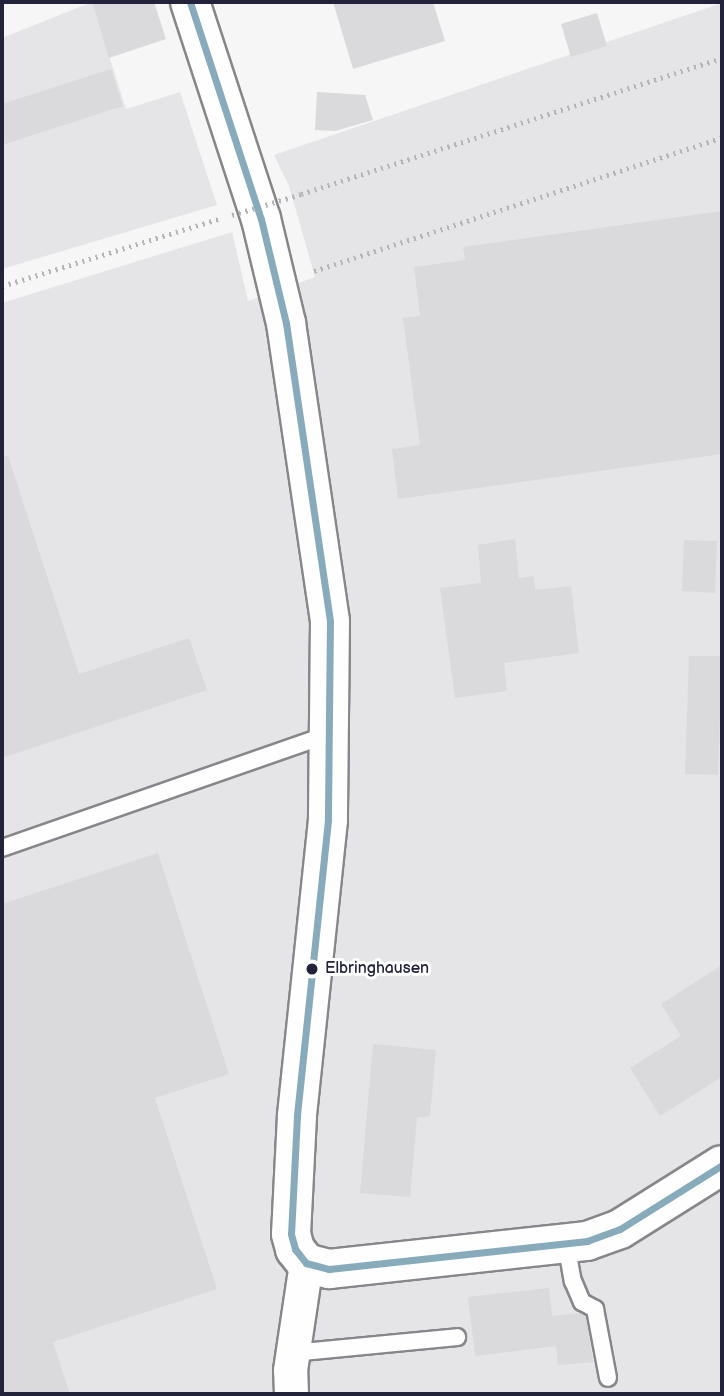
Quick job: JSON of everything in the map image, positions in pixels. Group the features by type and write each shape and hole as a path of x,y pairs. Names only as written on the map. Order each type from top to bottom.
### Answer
{"street":[{"path":"190,2 261,219 276,284 298,397 330,621 328,820 292,1184 293,1243 306,1263 292,1353 291,1394"},
{"path":"306,1263 329,1269 359,1268 587,1241 620,1229 722,1165"}],"lane":[{"path":"2,848 330,734"},
{"path":"566,1243 573,1281 582,1302 595,1309 608,1378"},
{"path":"292,1353 457,1337"}],"path":[{"path":"2,286 301,194 722,58"},
{"path":"276,284 722,138"}],"shaded area":[{"path":"92,2 126,109 180,92 217,205 2,269 2,38"},
{"path":"722,3 722,1394 2,1394 2,303 232,232 248,301 315,277 289,186 274,155"}],"building":[{"path":"92,2 154,2 166,39 109,58"},
{"path":"333,2 433,2 445,41 353,69"},
{"path":"597,13 607,46 571,57 561,24"},
{"path":"111,69 123,106 2,145 2,104"},
{"path":"317,92 365,95 373,120 335,131 315,130"},
{"path":"722,211 722,454 398,499 392,449 420,445 403,318 420,316 414,267 465,260 463,247"},
{"path":"8,456 79,674 189,638 207,690 2,758 2,457"},
{"path":"515,539 519,578 534,576 535,590 571,586 579,653 504,663 507,691 455,698 440,588 481,583 478,545"},
{"path":"684,540 717,541 715,593 682,591"},
{"path":"689,656 722,656 718,775 685,774"},
{"path":"158,853 229,1074 155,1098 217,1289 53,1342 70,1394 2,1394 2,904"},
{"path":"722,965 722,1077 660,1116 630,1068 681,1036 661,1004"},
{"path":"373,1044 436,1050 430,1116 417,1118 410,1197 360,1193"},
{"path":"549,1288 552,1316 580,1313 586,1316 593,1362 558,1365 556,1346 475,1356 468,1297"}],"transit line":[{"path":"190,2 261,219 286,323 330,621 328,820 297,1116 291,1234 295,1249 306,1263 329,1269 587,1241 620,1229 722,1165"}],"place":[{"name":"Elbringhausen","path":"312,969"}]}
